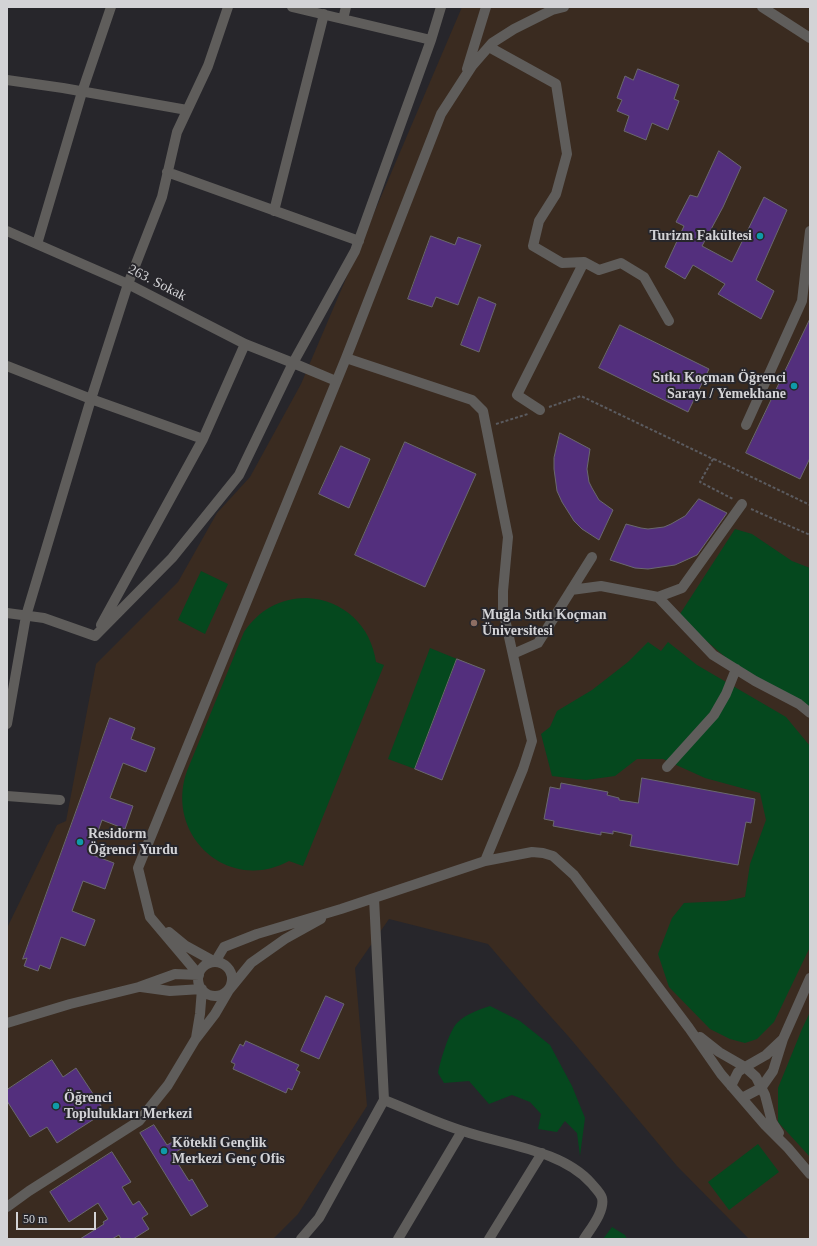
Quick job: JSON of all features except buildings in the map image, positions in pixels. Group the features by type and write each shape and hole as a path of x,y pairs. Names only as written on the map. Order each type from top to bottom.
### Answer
{"street":[{"path":"37,244 82,92 111,7"},
{"path":"7,724 26,616 91,398 128,284 162,197 176,132 208,66 228,7"},
{"path":"292,7 431,40"},
{"path":"343,19 346,7"},
{"path":"95,636 172,558 239,475 293,363 355,251 431,40 441,7"},
{"path":"465,76 486,7"},
{"path":"199,975 150,917 138,868 346,358 441,114 465,76 492,43 514,29 552,10 564,7"},
{"path":"762,7 810,38"},
{"path":"274,211 324,14"},
{"path":"489,47 556,84 567,154 556,194 539,221 533,246 562,263 584,262 599,270 621,263 644,277 669,321"},
{"path":"7,80 187,110"},
{"path":"167,172 358,241"},
{"name":"263. Sokak","path":"7,231 128,284 246,344 336,381"},
{"path":"746,425 802,301 809,256 810,231"},
{"path":"540,410 517,395 584,262"},
{"path":"95,636 203,439 246,344"},
{"path":"346,358 472,400 483,411 508,537 503,591 503,610 532,741 523,769 485,860"},
{"path":"7,366 203,439"},
{"path":"571,590 601,586 658,596 682,588 742,504"},
{"path":"513,654 538,643 592,557"},
{"path":"658,596 713,655 755,681 799,704 810,713"},
{"path":"7,613 44,618 95,636"},
{"path":"667,767 714,714 726,694 736,669"},
{"path":"7,796 60,800"},
{"path":"150,917 186,946 215,962 220,963 229,969 232,980 229,990 224,994 213,996 208,995 202,989 198,981 199,975 204,966 215,962 224,947 257,934 341,909 485,860 532,852 553,856 574,874 689,1028 721,1074 810,1174"},
{"path":"301,1239 319,1218 384,1100 374,898"},
{"path":"7,1208 30,1191 139,1121 168,1085 195,1040 215,1014 229,990 251,963 285,939 341,909"},
{"path":"7,1023 70,1004 139,987 174,974 199,975"},
{"path":"742,1098 761,1088 773,1071 783,1039 810,978"},
{"path":"139,987 170,991 202,989"},
{"path":"195,1040 200,1014 202,989"},
{"path":"689,1028 706,1043 745,1067 756,1077 765,1095 772,1122 788,1148"},
{"path":"731,1086 738,1072 766,1055 783,1039"},
{"path":"384,1100 462,1131 542,1154 564,1163 580,1172 598,1190 602,1199 602,1206 599,1214 584,1239"},
{"path":"398,1239 462,1131"},
{"path":"488,1239 542,1154"}],"path":[{"path":"496,424 581,396 810,505"},
{"path":"713,459 700,482 742,504 810,535"}],"shaded area":[{"name":"Muğla Sıtkı Koçman Üniversitesi","path":"462,7 810,7 810,1239 749,1239 677,1166 569,1037 488,944 389,919 355,968 367,1106 298,1214 273,1239 7,1239 7,928 57,825 66,821 96,664 178,582 217,513 250,477 301,384"}],"green space":[{"path":"735,529 752,534 792,561 810,568 810,715 731,662 689,626 680,614"},
{"path":"201,571 228,584 205,634 178,620"},
{"path":"307,598 333,604 354,617 362,626 368,637 376,662 384,665 303,866 289,861 266,869 244,870 224,864 206,852 193,836 185,817 182,795 187,771 244,632 256,617 271,607 288,600"},
{"path":"648,642 661,651 668,642 697,665 786,717 810,746 810,947 774,1022 757,1039 745,1043 730,1039 710,1029 669,987 658,954 672,918 684,903 726,901 745,897 750,864 766,820 760,793 705,778 663,759 637,759 615,776 586,780 552,776 541,734 550,727 557,711 592,690 628,662"},
{"path":"430,648 457,659 415,769 388,759"},
{"path":"490,1006 520,1021 550,1045 572,1086 585,1118 580,1156 577,1133 565,1121 557,1132 538,1129 541,1114 530,1102 512,1095 489,1104 469,1081 444,1083 438,1073 448,1039 457,1023 468,1015"},
{"path":"810,1012 810,1157 778,1122 778,1088"},
{"path":"758,1144 779,1172 729,1210 708,1182"},
{"path":"612,1227 625,1235 627,1239 603,1239"}],"place":[{"name":"Turizm Fakültesi","path":"760,236"},
{"name":"Sıtkı Koçman Öğrenci Sarayı / Yemekhane","path":"794,386"},
{"name":"Muğla Sıtkı Koçman Üniversitesi","path":"474,623"},
{"name":"Residorm Öğrenci Yurdu","path":"80,842"},
{"name":"Öğrenci Toplulukları Merkezi","path":"56,1106"},
{"name":"Kötekli Gençlik Merkezi Genç Ofis","path":"164,1151"}]}
